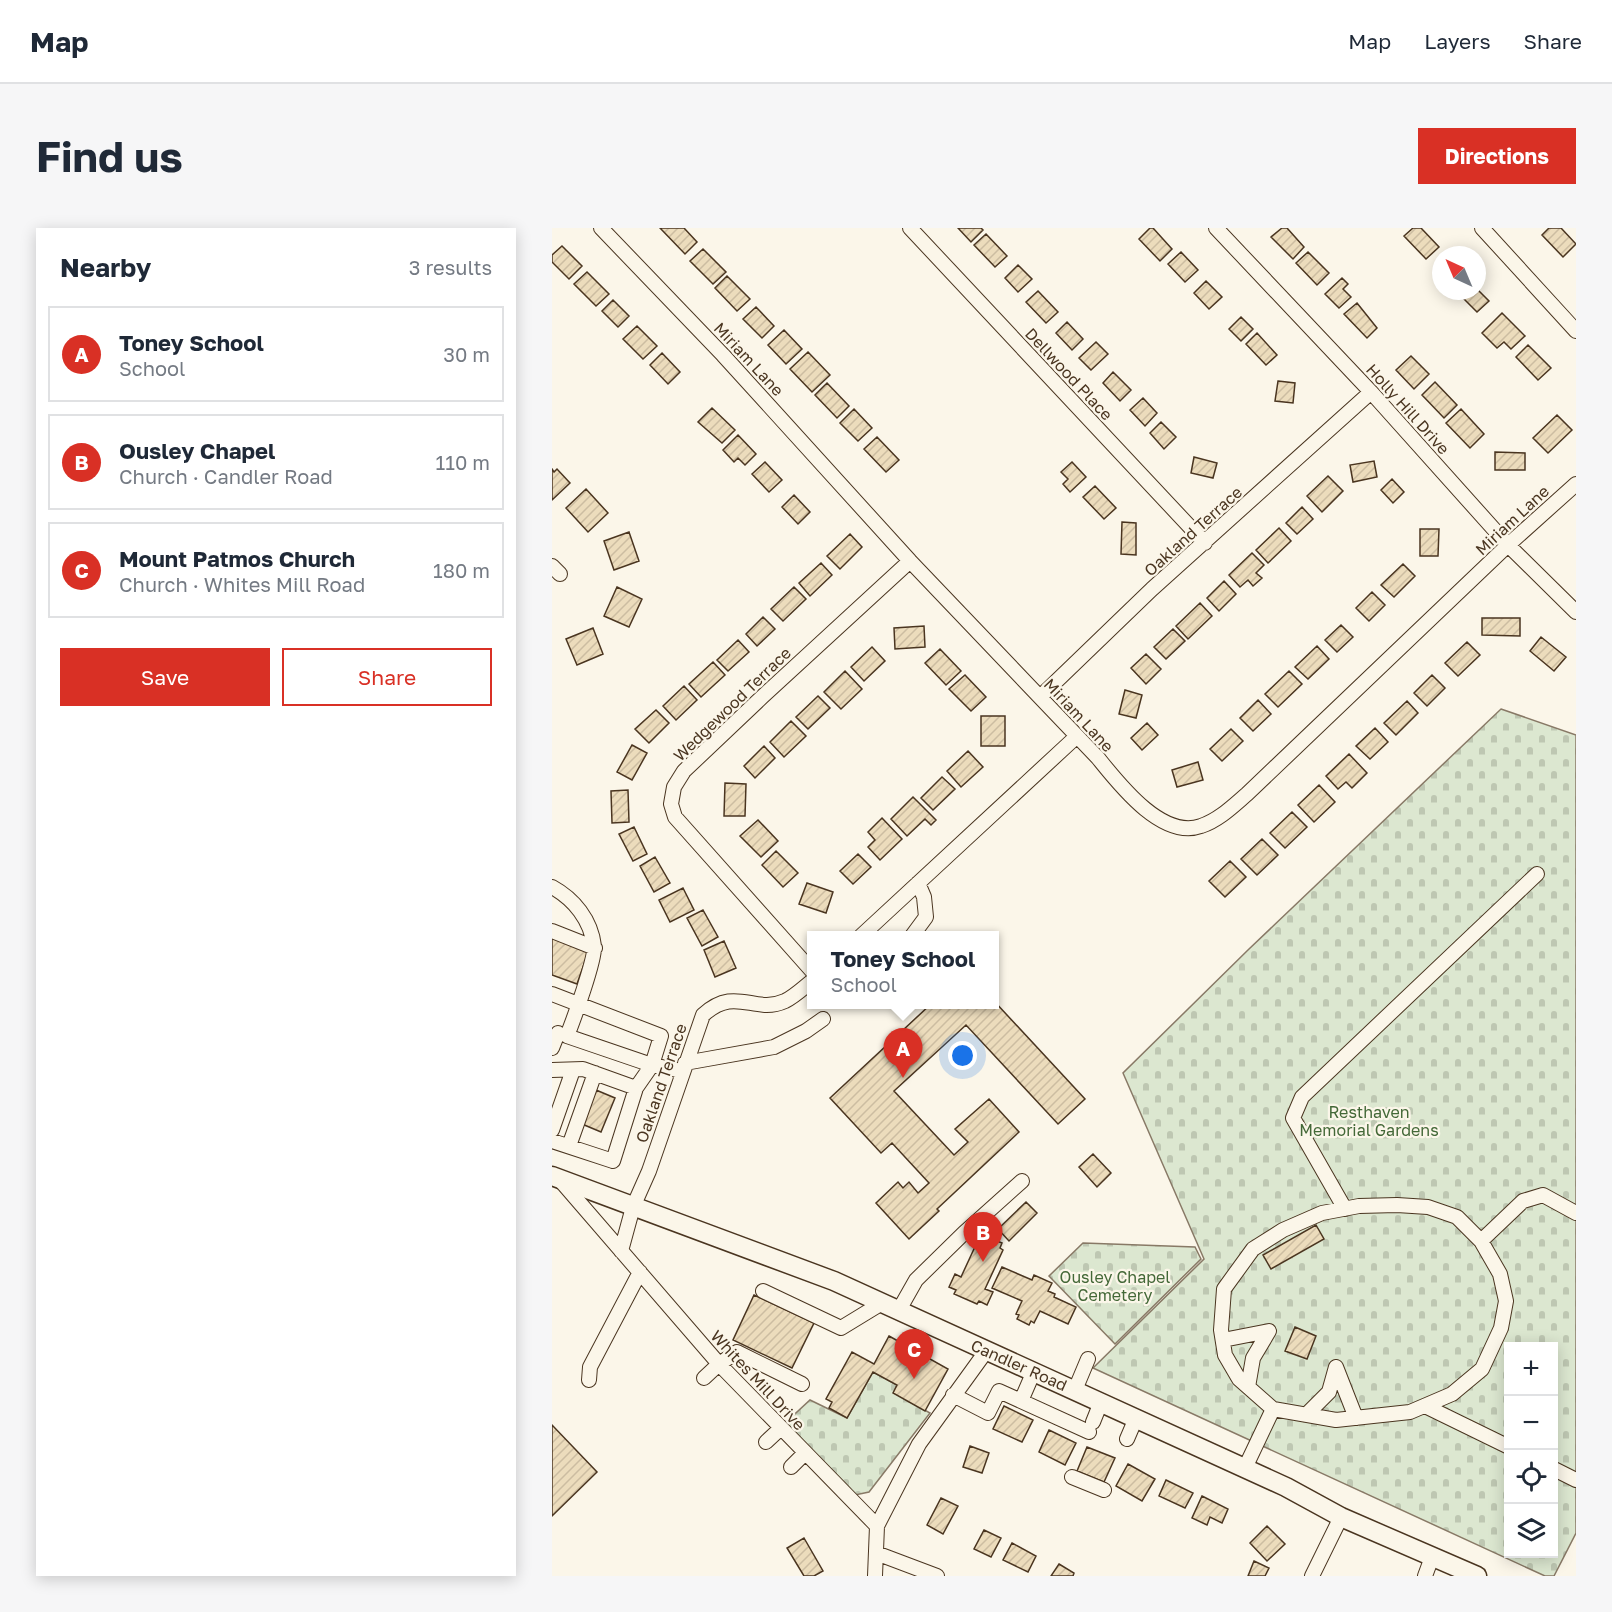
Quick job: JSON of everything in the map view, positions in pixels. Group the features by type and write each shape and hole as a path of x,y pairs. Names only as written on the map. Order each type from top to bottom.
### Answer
{"main road":[{"name":"Candler Road","path":"555,1177 834,1281 1245,1468 1341,1517 1477,1576"}],"street":[{"name":"Miriam Lane","path":"600,228 732,364 910,561 1143,808 1160,820 1178,827 1200,827 1221,815 1247,794 1508,545 1576,484"},
{"name":"Dellwood Place","path":"910,228 1205,543"},
{"name":"Holly Hill Drive","path":"1216,228 1371,392 1508,545 1576,612"},
{"path":"1482,228 1576,331"},
{"name":"Oakland Terrace","path":"1040,697 1152,589 1371,392"},
{"name":"Wedgewood Terrace","path":"807,965 675,817 671,804 674,787 684,771 910,561"},
{"path":"866,931 1076,737"},
{"path":"1345,1209 1293,1118 1302,1097 1537,874"},
{"path":"916,931 926,916 924,897 918,883"},
{"path":"552,887 578,905 595,948 567,1036 652,1065 684,1067 774,1047 807,1031 823,1019"},
{"path":"552,931 595,948"},
{"name":"Oakland Terrace","path":"633,1207 649,1171 703,1015 713,1006 727,1001 769,1004 784,1001 807,985"},
{"path":"552,994 660,1036 652,1065 636,1088 613,1161 552,1141"},
{"path":"552,1048 558,1033"},
{"path":"552,1070 583,1069 636,1088"},
{"path":"552,1130 573,1070"},
{"path":"569,1146 595,1073"},
{"name":"Whites Mill Drive","path":"555,1177 718,1364 770,1408 781,1428 877,1526"},
{"path":"763,1291 841,1328 890,1306 964,1233 1022,1181"},
{"path":"1481,1241 1523,1201 1543,1195 1576,1213"},
{"path":"1397,1205 1428,1207 1457,1217 1481,1241 1500,1274 1506,1301 1502,1328 1482,1369 1452,1394 1410,1412 1336,1420 1306,1415 1273,1409 1239,1379 1225,1355 1221,1330 1224,1289 1253,1249 1283,1230 1322,1213 1359,1206 1397,1205"},
{"path":"621,1251 633,1207"},
{"path":"589,1373 639,1272"},
{"path":"1223,1340 1269,1331 1253,1358 1248,1387"},
{"path":"875,1576 877,1526 919,1444 987,1350"},
{"path":"704,1378 718,1364 737,1352 802,1384"},
{"path":"1075,1390 1088,1359"},
{"path":"1306,1415 1329,1392 1336,1367 1356,1418"},
{"path":"1021,1401 1034,1371"},
{"path":"953,1395 988,1413 999,1391 1091,1427 1101,1402"},
{"path":"1425,1406 1504,1445"},
{"path":"1245,1468 1273,1409"},
{"path":"1127,1439 1136,1418"},
{"path":"766,1442 781,1428"},
{"path":"790,1467 804,1453"},
{"path":"1558,1471 1576,1480"},
{"path":"1072,1477 1104,1490"},
{"path":"1312,1576 1341,1517"},
{"path":"876,1553 937,1576"},
{"path":"1425,1576 1432,1557"}],"green space":[{"name":"Resthaven Memorial Gardens","path":"1501,709 1576,735 1576,1533 1554,1576 1545,1576 1506,1558 1558,1558 1558,1342 1504,1342 1504,1557 1093,1368 1204,1259 1123,1073 1249,949"},
{"name":"Ousley Chapel Cemetery","path":"1083,1243 1195,1247 1201,1259 1115,1344 1049,1276"},
{"path":"873,1372 897,1385 894,1393 930,1413 869,1492 855,1495 784,1424 810,1400 847,1418"}],"building":[{"path":"660,228 684,228 697,242 685,254"},
{"path":"958,228 981,228 983,230 971,242"},
{"path":"1150,228 1153,228 1172,249 1160,261 1139,239"},
{"path":"1282,228 1287,228 1304,247 1293,259 1271,237"},
{"path":"1413,228 1421,228 1438,246 1432,246 1432,253 1426,259 1404,236"},
{"path":"1549,228 1561,228 1576,244 1563,257 1542,235"},
{"path":"986,234 1007,256 995,267 974,245"},
{"path":"562,246 582,266 569,279 552,262 552,255"},
{"path":"703,249 726,272 713,284 690,261"},
{"path":"1181,252 1198,270 1185,282 1168,264"},
{"path":"1308,252 1329,273 1317,285 1296,263"},
{"path":"1018,265 1032,279 1018,292 1005,278"},
{"path":"587,272 609,294 596,306 574,284"},
{"path":"727,276 750,299 737,311 715,288"},
{"path":"1342,278 1348,284 1343,289 1351,297 1339,308 1325,294"},
{"path":"1206,281 1222,297 1209,309 1194,293"},
{"path":"1038,291 1058,312 1046,323 1026,302"},
{"path":"1486,298 1489,301 1477,312 1465,300 1486,300"},
{"path":"613,300 629,316 618,327 602,311"},
{"path":"1357,303 1377,328 1367,338 1344,314"},
{"path":"756,307 774,326 762,338 743,319"},
{"path":"1502,313 1525,336 1511,349 1504,342 1497,348 1482,333"},
{"path":"1241,317 1253,329 1241,341 1229,329"},
{"path":"1067,322 1083,339 1072,350 1056,333"},
{"path":"637,326 657,346 643,359 623,339"},
{"path":"784,330 802,349 786,364 768,345"},
{"path":"1257,333 1277,355 1266,365 1246,344"},
{"path":"1096,342 1108,354 1091,370 1079,358"},
{"path":"1528,345 1551,368 1538,380 1516,357"},
{"path":"808,352 830,375 812,392 790,369"},
{"path":"662,353 680,372 668,384 650,365"},
{"path":"1411,356 1429,374 1414,389 1396,370"},
{"path":"1113,372 1131,390 1120,401 1103,383"},
{"path":"1278,381 1295,383 1293,403 1275,401"},
{"path":"1435,382 1457,405 1444,418 1422,395"},
{"path":"827,383 849,406 837,418 815,395"},
{"path":"1143,398 1157,413 1145,426 1130,410"},
{"path":"712,408 735,430 722,443 698,422"},
{"path":"854,409 872,428 858,441 840,423"},
{"path":"1461,409 1484,434 1470,448 1446,423"},
{"path":"1557,415 1572,430 1548,453 1533,438"},
{"path":"1161,422 1176,437 1164,449 1150,433"},
{"path":"738,435 756,454 745,465 738,458 734,462 723,450"},
{"path":"877,437 899,460 886,472 864,449"},
{"path":"1495,452 1525,453 1525,470 1495,470"},
{"path":"1194,457 1217,463 1213,478 1191,473"},
{"path":"1374,461 1377,477 1353,482 1350,465"},
{"path":"765,462 782,480 769,492 752,474"},
{"path":"1072,462 1086,477 1070,492 1063,484 1068,479 1061,472"},
{"path":"552,469 554,472 557,469 570,483 552,500"},
{"path":"1328,476 1343,491 1322,512 1307,496"},
{"path":"1392,479 1404,492 1393,503 1381,490"},
{"path":"1095,486 1116,508 1104,519 1083,497"},
{"path":"586,489 608,513 588,532 566,508"},
{"path":"794,495 810,512 798,524 782,507"},
{"path":"1302,507 1313,519 1297,534 1286,523"},
{"path":"1122,522 1136,523 1136,555 1121,554"},
{"path":"1279,528 1291,541 1268,563 1256,550"},
{"path":"1420,529 1439,529 1438,556 1420,556"},
{"path":"629,532 639,561 614,570 604,541"},
{"path":"850,534 862,547 840,569 827,556"},
{"path":"1252,553 1264,565 1256,573 1262,578 1253,586 1248,580 1240,587 1229,575"},
{"path":"821,563 832,575 810,596 799,583"},
{"path":"1403,564 1415,576 1394,597 1381,585"},
{"path":"1224,581 1236,594 1219,611 1207,598"},
{"path":"617,587 642,599 629,627 604,616"},
{"path":"794,587 806,599 783,621 771,609"},
{"path":"1372,592 1385,605 1369,621 1356,608"},
{"path":"1200,603 1212,616 1188,639 1176,626"},
{"path":"763,617 775,629 757,646 746,634"},
{"path":"1482,618 1520,618 1520,636 1482,635"},
{"path":"1341,625 1353,637 1337,652 1325,640"},
{"path":"924,626 925,647 895,649 894,628"},
{"path":"593,628 603,654 577,665 566,639"},
{"path":"1173,629 1185,641 1166,659 1154,647"},
{"path":"1541,637 1566,657 1554,671 1530,651"},
{"path":"738,640 749,652 728,671 717,660"},
{"path":"1467,642 1480,655 1458,676 1445,663"},
{"path":"1317,646 1329,659 1308,679 1295,667"},
{"path":"872,647 885,661 864,681 851,667"},
{"path":"940,649 961,671 946,685 925,663"},
{"path":"1146,654 1161,669 1146,684 1131,668"},
{"path":"713,662 725,675 701,697 689,684"},
{"path":"845,671 862,689 841,709 824,692"},
{"path":"1289,671 1302,684 1278,707 1265,694"},
{"path":"965,675 986,697 971,711 949,689"},
{"path":"1432,675 1445,688 1427,706 1414,693"},
{"path":"684,686 697,700 676,720 663,706"},
{"path":"1125,690 1142,695 1136,718 1119,714"},
{"path":"818,696 830,708 808,729 796,717"},
{"path":"1258,700 1271,714 1253,731 1240,718"},
{"path":"1407,701 1418,713 1396,735 1384,723"},
{"path":"656,710 669,723 649,743 635,729"},
{"path":"981,716 1005,716 1005,746 981,746"},
{"path":"791,721 806,736 784,757 770,742"},
{"path":"1147,723 1158,735 1142,750 1131,738"},
{"path":"1375,728 1388,742 1370,759 1356,746"},
{"path":"1231,729 1243,741 1222,761 1210,749"},
{"path":"632,745 647,753 632,780 617,772"},
{"path":"764,746 775,758 755,778 744,766"},
{"path":"968,751 983,767 961,787 947,771"},
{"path":"1349,754 1367,773 1352,788 1346,782 1338,789 1326,776"},
{"path":"1198,762 1203,780 1177,787 1172,770"},
{"path":"942,777 955,789 933,810 921,798"},
{"path":"725,783 746,784 745,816 724,816"},
{"path":"1319,785 1335,802 1314,822 1298,805"},
{"path":"628,790 629,822 612,823 611,791"},
{"path":"913,797 936,820 931,825 925,819 907,836 891,819"},
{"path":"1292,812 1307,827 1285,848 1270,833"},
{"path":"882,818 902,839 880,860 868,847 875,840 868,832"},
{"path":"758,820 778,841 761,857 740,836"},
{"path":"634,827 647,854 633,861 619,834"},
{"path":"1262,839 1278,855 1257,875 1241,859"},
{"path":"776,851 798,873 783,887 762,865"},
{"path":"858,854 871,867 853,884 840,871"},
{"path":"655,857 670,883 654,892 640,866"},
{"path":"1230,861 1246,877 1225,897 1209,881"},
{"path":"807,883 833,892 826,913 799,904"},
{"path":"683,888 694,910 670,922 659,900"},
{"path":"703,910 718,937 702,946 687,918"},
{"path":"552,938 589,950 577,984 552,975"},
{"path":"724,941 736,968 715,977 704,950"},
{"path":"999,1006 1085,1099 1058,1124 966,1025 894,1091 954,1155 968,1142 955,1129 989,1099 1019,1132 937,1209 939,1211 909,1239 876,1203 898,1182 903,1188 909,1182 918,1193 929,1183 892,1143 881,1153 830,1098 926,1009 999,1009"},
{"path":"596,1090 615,1098 601,1132 582,1124"},
{"path":"1093,1154 1111,1173 1097,1187 1079,1167"},
{"path":"1026,1202 1037,1213 1009,1241 998,1229"},
{"path":"1316,1225 1324,1239 1271,1269 1263,1255"},
{"path":"984,1236 1002,1243 1000,1248 1003,1250 985,1289 993,1292 987,1305 979,1301 977,1304 954,1294 956,1290 949,1287 955,1274 961,1277 979,1238 982,1240"},
{"path":"1002,1267 1032,1280 1034,1275 1052,1283 1048,1291 1055,1294 1054,1297 1076,1307 1068,1324 1040,1311 1034,1323 1031,1321 1029,1325 1017,1319 1019,1315 1016,1314 1022,1301 992,1288"},
{"path":"754,1295 814,1323 792,1368 733,1340"},
{"path":"1295,1327 1316,1336 1307,1359 1285,1351"},
{"path":"889,1336 948,1369 925,1411 893,1393 897,1385 873,1372 847,1418 829,1408 832,1402 826,1399 852,1352 874,1364"},
{"path":"1004,1406 1033,1420 1022,1442 993,1429"},
{"path":"552,1425 597,1472 552,1516"},
{"path":"1049,1430 1076,1443 1065,1465 1039,1452"},
{"path":"970,1446 989,1453 982,1473 963,1467"},
{"path":"1087,1447 1115,1458 1104,1482 1077,1471"},
{"path":"1128,1464 1155,1479 1142,1501 1116,1486"},
{"path":"1166,1480 1193,1493 1185,1508 1159,1496"},
{"path":"1202,1496 1228,1509 1222,1523 1210,1517 1207,1525 1192,1518"},
{"path":"941,1498 958,1506 943,1534 927,1525"},
{"path":"1267,1526 1285,1544 1267,1561 1250,1543"},
{"path":"984,1530 1001,1538 991,1557 974,1549"},
{"path":"804,1538 823,1571 814,1576 804,1576 787,1548"},
{"path":"1012,1543 1036,1556 1028,1572 1003,1560"},
{"path":"1254,1561 1269,1568 1265,1576 1248,1576"},
{"path":"1059,1564 1074,1573 1073,1576 1051,1576"}],"place":[{"name":"Toney School","path":"903,1078"},
{"name":"Ousley Chapel","path":"983,1262"},
{"name":"Mount Patmos Church","path":"914,1379"}]}
